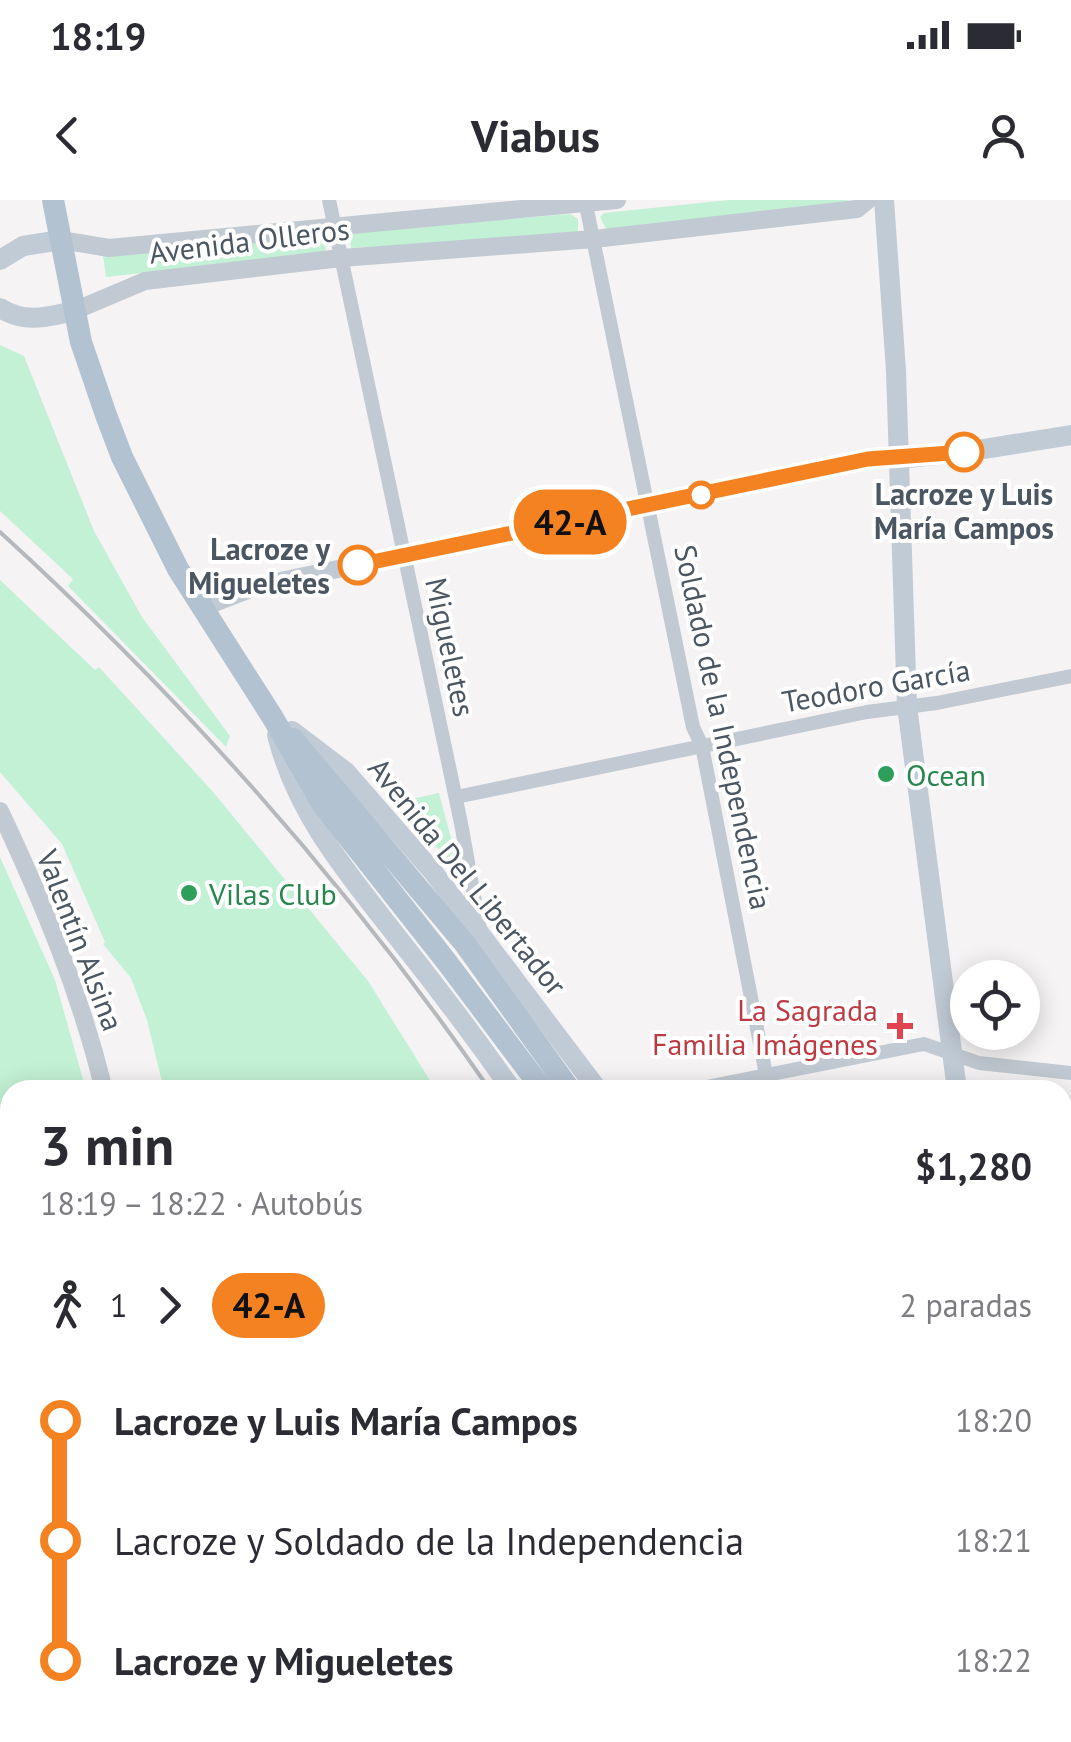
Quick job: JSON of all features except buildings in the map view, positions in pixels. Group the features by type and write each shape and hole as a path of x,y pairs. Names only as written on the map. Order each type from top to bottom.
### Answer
{"main road":[{"name":"Avenida Del Libertador","path":"54,200 81,342 122,458 156,530 323,805 535,1080"},
{"path":"884,200 896,371 907,706 956,1080"},
{"name":"Avenida Olleros","path":"0,260 23,246 61,240"},
{"name":"Avenida Olleros","path":"0,308 34,320 74,311"},
{"path":"898,458 1071,435"},
{"name":"Avenida Del Libertador","path":"273,718 346,772 480,930 591,1080"},
{"name":"Avenida Del Libertador","path":"273,718 295,790 318,833 504,1080"},
{"name":"Avenida Del Libertador","path":"273,718 319,767 464,944 563,1080"}],"street":[{"name":"Migueletes","path":"329,200 456,797 480,930"},
{"name":"Avenida Olleros","path":"61,240 109,248 617,200"},
{"name":"Avenida Olleros","path":"74,311 144,280 341,258 594,239 857,209 868,200"},
{"name":"Soldado de la Independencia","path":"585,201 694,727 702,746 768,1080"},
{"path":"201,608 261,585 868,459 898,458"},
{"name":"Teodoro García","path":"456,797 1071,676"},
{"name":"Valentín Alsina","path":"0,812 61,948 101,1080"},
{"path":"781,1080 924,1044 979,1062 1071,1073"}],"green space":[{"path":"729,200 848,200 606,229 600,217 604,213"},
{"path":"570,214 578,219 578,231 573,235 351,248 349,232"},
{"path":"324,235 326,252 106,277 103,255"},
{"path":"0,345 24,356 94,531 142,617 230,736 226,747 68,586 73,579 0,511"},
{"name":"Vilas Club","path":"0,580 95,670 99,667 214,793 368,981 430,1080 162,1080 147,1020 131,978 103,944 62,844 0,772"},
{"path":"439,793 461,876 398,802"},
{"path":"0,857 55,980 83,1080 0,1080"}],"railway":[{"path":"0,532 134,661 261,797 380,940 483,1080"}],"bus line":[{"name":"42-A","path":"358,565 868,459 964,452"}],"place":[{"name":"Lacroze y Luis María Campos","path":"964,452"},
{"name":"Lacroze y Migueletes","path":"358,565"},
{"name":"Ocean","path":"886,774"},
{"name":"Vilas Club","path":"189,893"},
{"name":"La Sagrada Familia Imágenes","path":"900,1026"}]}
